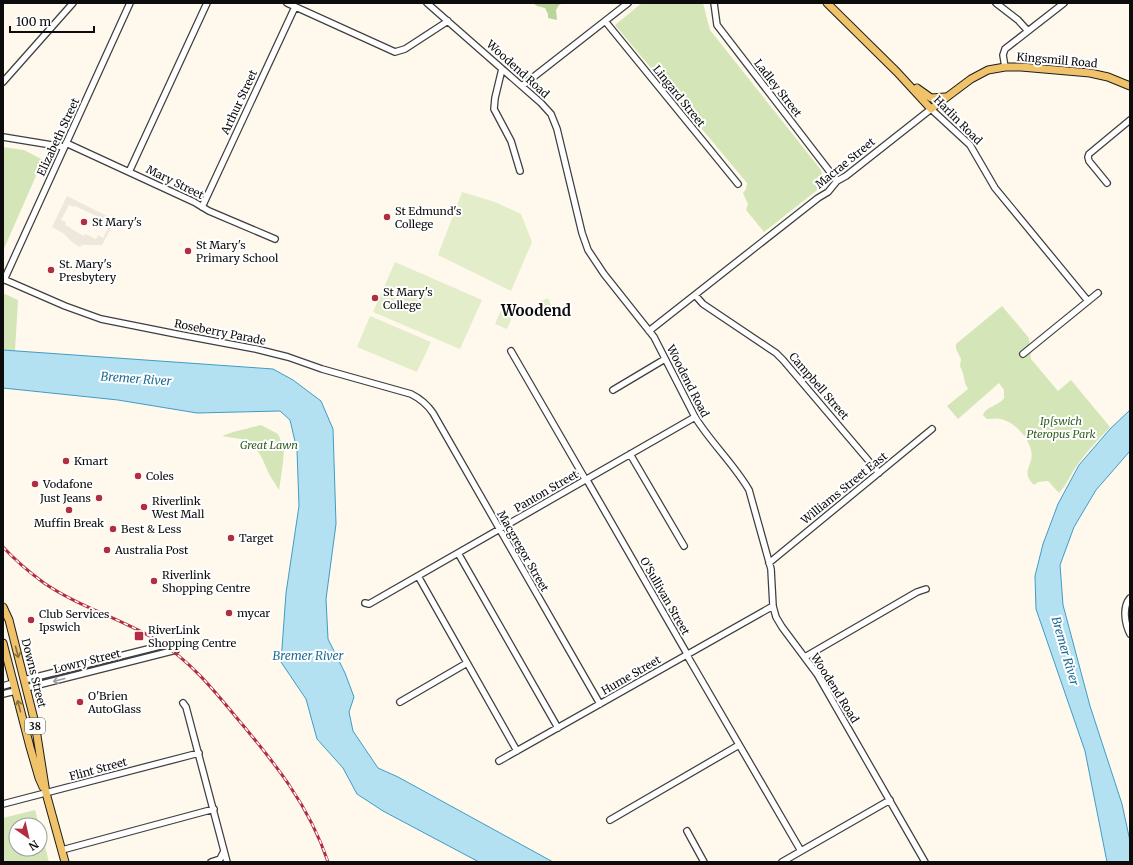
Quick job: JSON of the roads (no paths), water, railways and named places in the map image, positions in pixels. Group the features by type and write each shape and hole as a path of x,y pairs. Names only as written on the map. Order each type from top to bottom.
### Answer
{"main road":[{"name":"Harlin Road","path":"827,3 897,72 931,109"},
{"name":"Kingsmill Road","path":"1005,67 1090,73 1108,76 1130,86"},
{"name":"Macrae Street","path":"931,109 976,76 988,70 1005,67"},
{"path":"897,72 928,97 937,99 949,96"},
{"name":"Downs Street","path":"3,607 9,620 26,688 37,735 46,793 65,862"},
{"name":"Downs Street","path":"3,643 39,778 46,793"},
{"name":"Lowry Street","path":"13,683 24,680"},
{"name":"Lowry Street","path":"15,691 26,688"}],"street":[{"path":"3,82 73,3"},
{"name":"Elizabeth Street","path":"3,280 130,3"},
{"path":"129,172 207,3"},
{"path":"287,3 395,52 405,49 448,21"},
{"name":"Woodend Road","path":"427,3 546,108 555,123 582,233 588,250 604,274 650,331 695,417 750,490 769,563 773,606 776,617 817,674 925,862"},
{"path":"522,86 628,3"},
{"name":"Ladley Street","path":"714,3 717,25 837,181"},
{"path":"996,3 1028,30"},
{"path":"1005,67 1003,55 1005,49 1064,3"},
{"name":"Arthur Street","path":"202,207 295,6"},
{"name":"Lingard Street","path":"605,21 738,184"},
{"path":"502,69 494,98 494,109 511,141 520,171"},
{"name":"Macrae Street","path":"650,331 818,198 828,192 837,181 846,176 931,109"},
{"name":"Harlin Road","path":"931,109 970,145 995,188 1088,301"},
{"path":"1107,183 1089,161 1089,154 1130,120"},
{"name":"Mary Street","path":"3,137 65,145 129,172 202,207 275,239"},
{"name":"Roseberry Parade","path":"3,280 65,306 101,319 256,349 288,357 322,369 411,394 422,400 429,408"},
{"path":"1023,354 1098,293"},
{"name":"Campbell Street","path":"695,295 703,304 784,360 879,473"},
{"name":"O'Sullivan Street","path":"511,351 801,851"},
{"path":"613,390 665,359"},
{"name":"Macgregor Street","path":"429,408 600,704"},
{"name":"Panton Street","path":"365,603 368,604 418,576 695,417"},
{"name":"Williams Street East","path":"769,563 932,429"},
{"path":"630,454 684,546"},
{"path":"458,553 558,728"},
{"path":"418,576 517,751"},
{"path":"805,657 917,592 926,589"},
{"path":"1130,598 1127,602 1126,608 1127,625 1130,634"},
{"name":"Hume Street","path":"499,761 773,606"},
{"name":"Lowry Street","path":"24,680 168,644"},
{"name":"Lowry Street","path":"26,688 176,650"},
{"path":"400,702 467,663"},
{"name":"Lowry Street","path":"3,686 13,683"},
{"name":"Lowry Street","path":"3,694 15,691"},
{"path":"183,703 186,707 199,753 227,862"},
{"path":"610,820 739,745"},
{"name":"Flint Street","path":"3,804 199,753"},
{"path":"782,862 890,800"},
{"path":"62,850 214,809"},
{"path":"687,831 704,862"},
{"path":"211,862 221,858 224,854 224,849"}],"water":[{"name":"Bremer River","path":"3,350 273,369 293,380 321,401 333,429 336,524 326,599 328,639 345,673 354,697 349,712 353,731 378,768 398,777 553,862 479,862 383,811 357,794 343,768 317,739 306,699 281,662 286,593 299,506 297,450 290,420 280,411 197,413 118,400 3,388"},
{"name":"Bremer River","path":"1130,410 1130,451 1096,490 1074,527 1060,565 1063,605 1090,706 1122,804 1130,841 1130,862 1107,862 1085,751 1036,609 1035,576 1043,544 1058,504 1079,465 1110,429"}],"railway":[{"path":"3,547 44,583 72,599 144,633 158,641 190,666 250,734 289,785 311,822 328,862"}],"place":[{"name":"St Edmund's College","path":"387,217"},
{"name":"St Mary's","path":"84,222"},
{"name":"St Mary's Primary School","path":"188,251"},
{"name":"St. Mary's Presbytery","path":"51,270"},
{"name":"St Mary's College","path":"375,298"},
{"name":"Kmart","path":"66,461"},
{"name":"Coles","path":"138,476"},
{"name":"Vodafone","path":"35,484"},
{"name":"Just Jeans","path":"99,498"},
{"name":"Riverlink West Mall","path":"144,507"},
{"name":"Muffin Break","path":"69,510"},
{"name":"Best & Less","path":"113,529"},
{"name":"Target","path":"231,538"},
{"name":"Australia Post","path":"107,550"},
{"name":"Riverlink Shopping Centre","path":"154,581"},
{"name":"mycar","path":"229,613"},
{"name":"Club Services Ipswich","path":"31,620"},
{"name":"RiverLink Shopping Centre","path":"139,636"},
{"name":"O'Brien AutoGlass","path":"80,702"}],"district":[{"name":"Woodend","path":"536,311"}],"park label":[{"name":"Ip[swich Pteropus Park","path":"1061,427"},
{"name":"Great Lawn","path":"269,445"}]}
